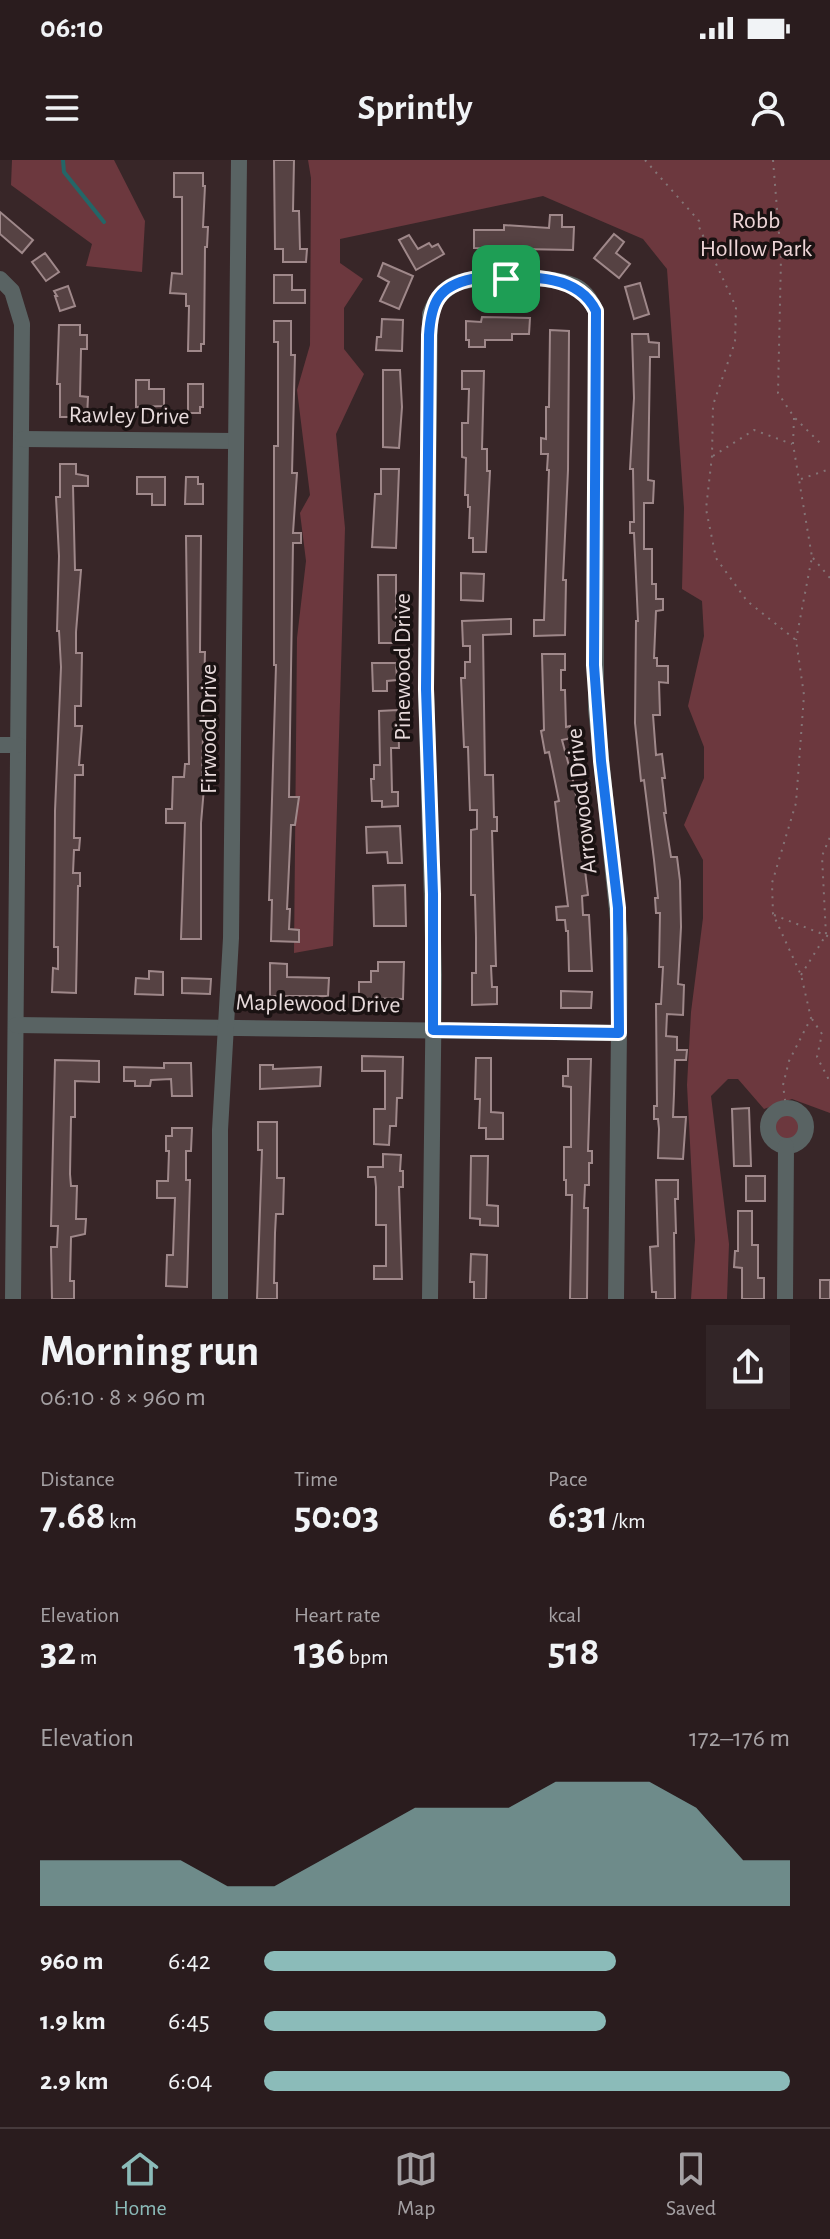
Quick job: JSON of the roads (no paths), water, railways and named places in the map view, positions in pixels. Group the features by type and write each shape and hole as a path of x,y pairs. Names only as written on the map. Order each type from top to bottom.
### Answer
{"street":[{"name":"Firwood Drive","path":"220,1299 220,1130 231,938 239,160"},
{"path":"0,279 12,291 22,324 16,1025 6,1276 13,1299"},
{"name":"Pinewood Drive","path":"430,1299 433,894 426,689 430,314 443,291 456,283 472,279 555,280 579,288 590,299"},
{"name":"Arrowood Drive","path":"590,299 596,311 598,328 595,694 618,908 616,1299"},
{"name":"Rawley Drive","path":"23,439 235,441"},
{"path":"0,745 18,745"},
{"name":"Maplewood Drive","path":"16,1025 619,1033"},
{"path":"786,1107 802,1113 807,1128 800,1141 786,1146 773,1141 767,1128 772,1114 786,1107"},
{"path":"785,1299 786,1146"}],"waterway":[{"path":"63,160 64,172 104,222"}],"park label":[{"name":"Robb Hollow Park","path":"756,235"}]}
